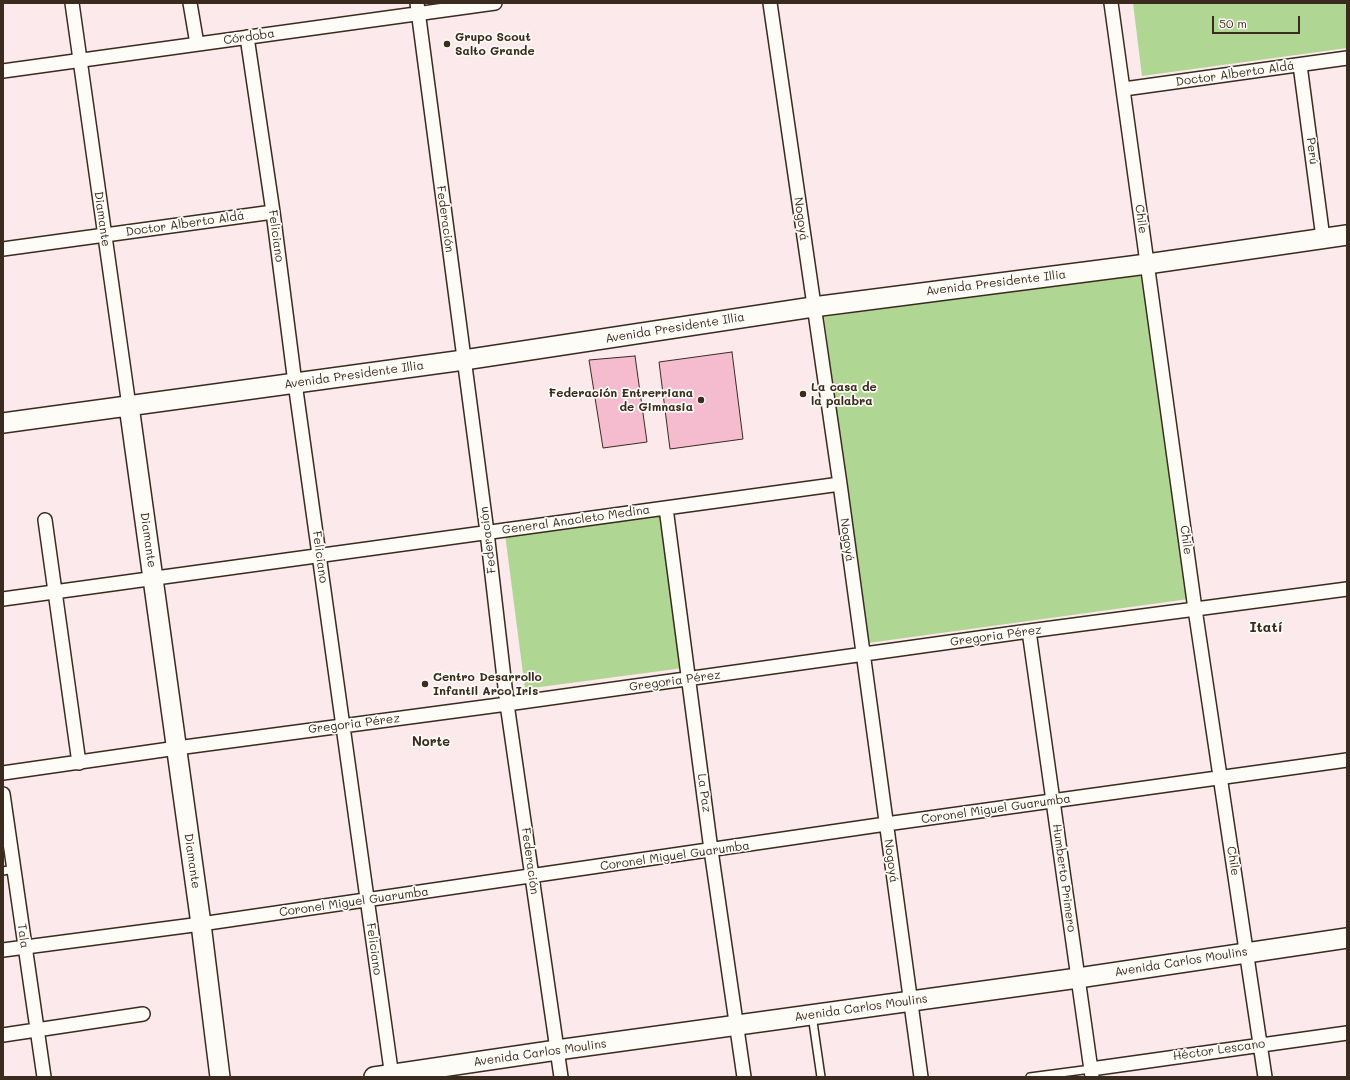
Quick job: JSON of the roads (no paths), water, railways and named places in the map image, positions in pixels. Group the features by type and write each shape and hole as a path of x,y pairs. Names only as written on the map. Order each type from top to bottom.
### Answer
{"street":[{"name":"Diamante","path":"72,3 104,236 154,578 201,924 220,1077"},
{"path":"190,3 197,44"},
{"name":"Córdoba","path":"3,71 247,37 417,8 495,3"},
{"name":"Nogoyá","path":"770,3 813,307 840,484 921,1077"},
{"name":"Chile","path":"1111,3 1195,609 1265,1077"},
{"name":"Federación","path":"417,8 487,532 507,704 561,1077"},
{"name":"Feliciano","path":"247,37 273,212 295,383 367,900 386,1076"},
{"name":"Doctor Alberto Aldá","path":"1124,89 1347,58"},
{"name":"Perú","path":"1300,65 1323,238"},
{"name":"Doctor Alberto Aldá","path":"3,249 273,212"},
{"name":"Avenida Presidente Illia","path":"3,423 464,360 813,307 1148,264 1347,235"},
{"name":"General Anacleto Medina","path":"3,599 840,484"},
{"name":"La Paz","path":"666,508 711,850 744,1077"},
{"path":"45,520 79,763"},
{"name":"Gregoria Pérez","path":"3,773 1029,631 1347,589"},
{"name":"Humberto Primero","path":"1029,631 1091,1073"},
{"name":"Coronel Miguel Guarumba","path":"3,950 201,924 533,877 1053,800 1347,760"},
{"name":"Tala","path":"3,794 8,870 25,947 44,1077"},
{"name":"Avenida Carlos Moulins","path":"386,1076 557,1050 1078,978 1347,938"},
{"path":"3,1035 143,1014"},
{"name":"Héctor Lescano","path":"1091,1073 1260,1044 1347,1032"}],"lane":[{"path":"812,1015 821,1077"},
{"path":"1030,1077 1091,1073"}],"place":[{"name":"Grupo Scout Salto Grande","path":"447,44"},
{"name":"La casa de la palabra","path":"803,394"},
{"name":"Federación Entrerriana de Gimnasia","path":"701,400"},
{"name":"Centro Desarrollo Infantil Arco Iris","path":"425,684"}],"district":[{"name":"Itatí","path":"1266,628"},
{"name":"Norte","path":"431,742"}]}
